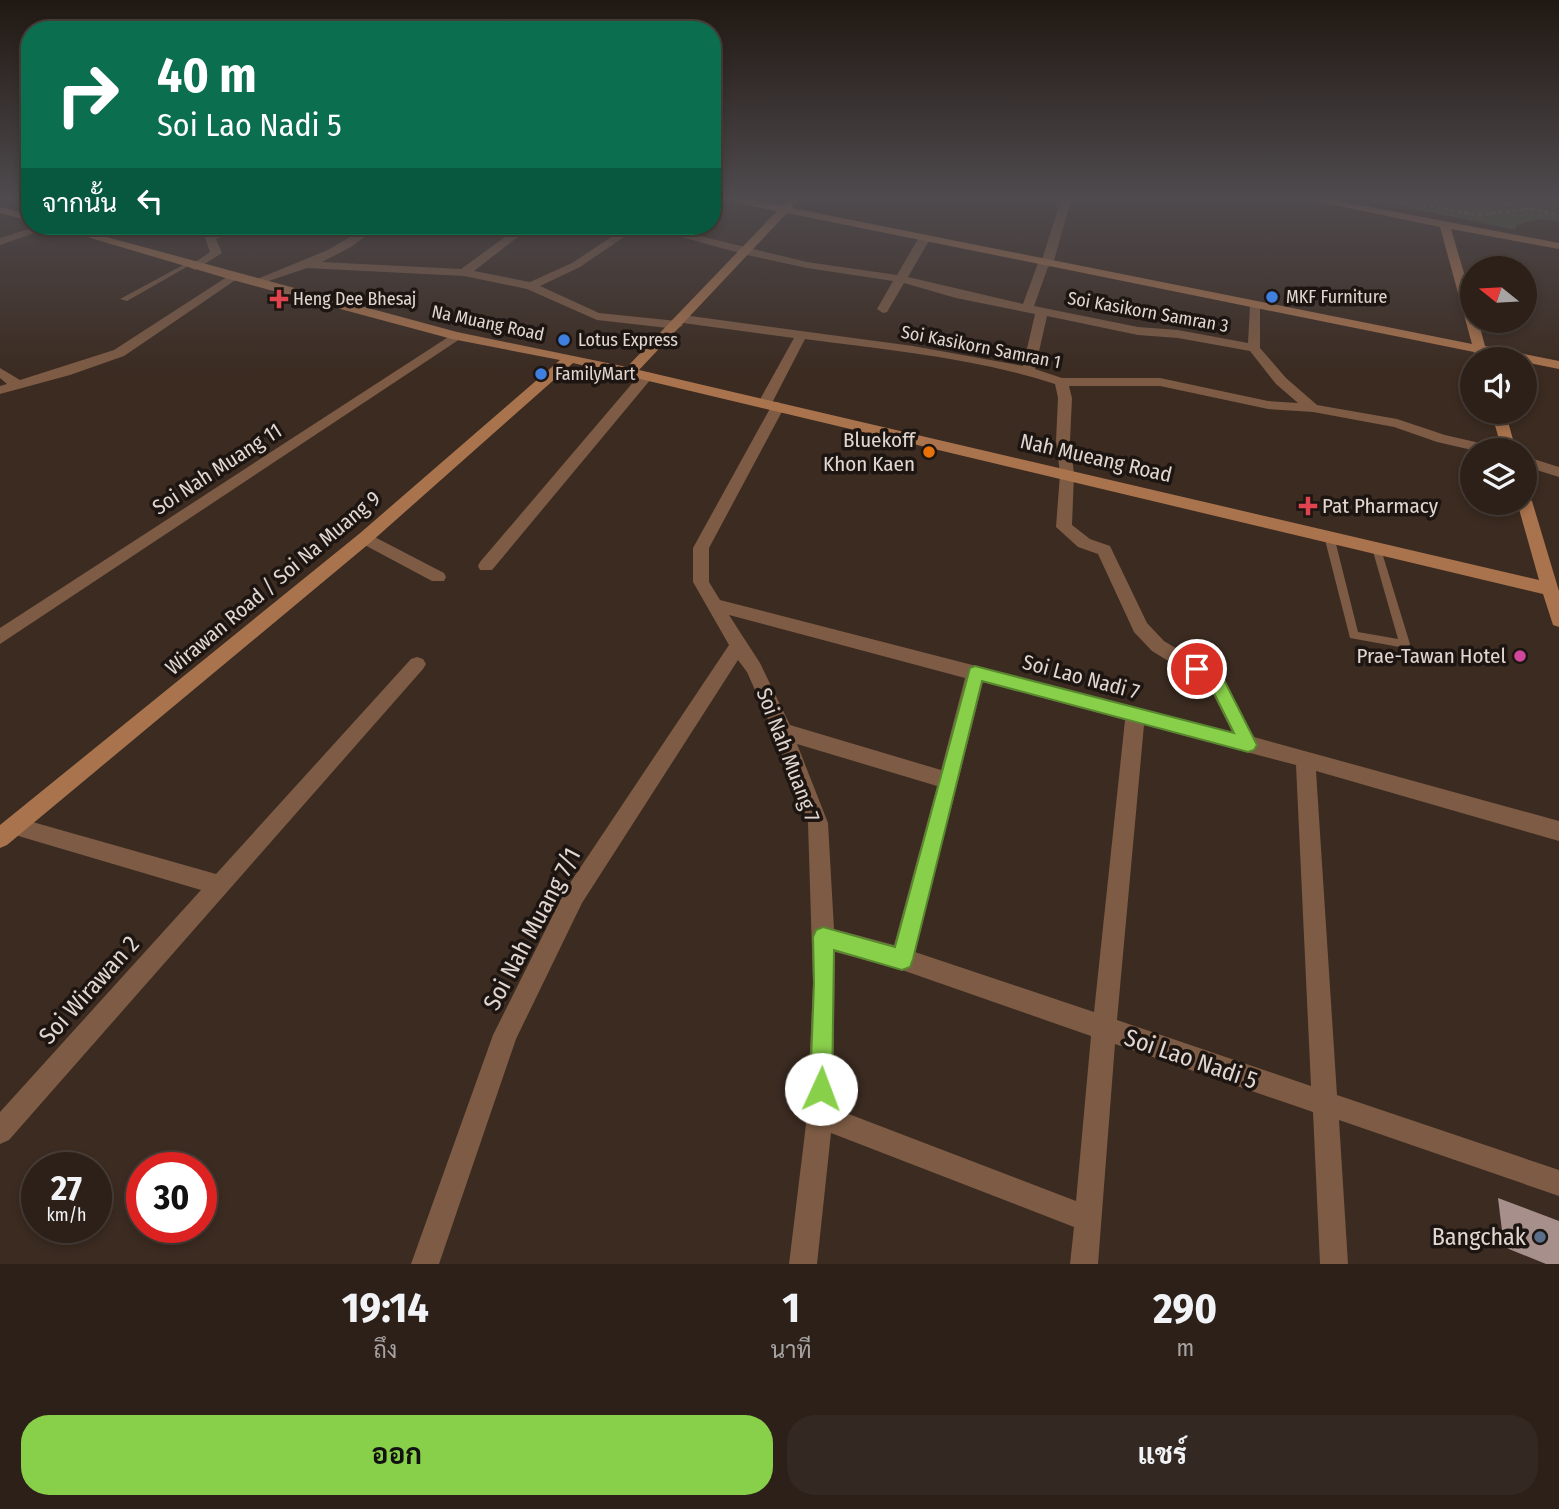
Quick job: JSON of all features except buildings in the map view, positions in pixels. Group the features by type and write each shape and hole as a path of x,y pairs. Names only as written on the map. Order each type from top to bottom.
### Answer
{"street":[{"name":"Na Muang Road","path":"154,255 456,336 630,372"},
{"path":"191,266 212,255"},
{"path":"254,283 324,255"},
{"path":"464,273 488,255"},
{"path":"531,286 591,255"},
{"path":"630,372 744,255"},
{"name":"Soi Kasikorn Samran 3","path":"765,255 807,265 902,279 956,294 1138,331 1178,334 1254,348"},
{"path":"883,309 915,255"},
{"path":"1005,255 1460,350"},
{"path":"1028,371 1035,309 1048,255"},
{"path":"1453,255 1479,347"},
{"name":"Soi Kasikorn Samran 1","path":"305,264 464,273 531,286 597,316 680,322 913,350 1028,371 1060,382 1160,382 1268,405 1313,408 1396,423 1460,443"},
{"path":"0,390 65,372 119,353 233,277"},
{"path":"1256,306 1254,348 1281,382 1313,408"},
{"name":"Soi Nah Muang 11","path":"0,637 456,336"},
{"name":"Soi Nah Muang 7","path":"799,340 701,548 701,582 712,604 754,668 783,731 818,823 825,983 820,1116 803,1264"},
{"name":"Wirawan Road / Soi Na Muang 9","path":"7,832 365,538 570,358"},
{"path":"1537,362 1559,365"},
{"path":"0,372 17,385"},
{"name":"Nah Mueang Road","path":"630,372 1329,536 1555,597"},
{"path":"486,565 646,376"},
{"path":"1060,382 1065,398 1063,441 1067,474 1063,527 1084,543 1104,550 1140,627 1158,646 1216,681 1248,745"},
{"path":"1537,465 1559,472"},
{"path":"1529,515 1555,597 1559,620"},
{"path":"365,538 438,577"},
{"name":"Soi Lao Nadi 7","path":"712,604 1305,759 1559,831"},
{"name":"Soi Nah Muang 7/1","path":"425,1264 505,1035 574,896 738,645"},
{"name":"Soi Wirawan 2","path":"0,1130 417,664"},
{"path":"902,959 975,672"},
{"path":"1084,1264 1135,715"},
{"path":"783,731 949,781"},
{"path":"1305,759 1334,1264"},
{"path":"7,832 218,885"},
{"name":"Soi Lao Nadi 5","path":"823,937 902,959 1559,1183"},
{"path":"820,1116 1088,1219"}],"lane":[{"path":"124,299 191,266"},
{"path":"1329,536 1354,635 1405,644 1377,548"}],"place":[{"name":"MKF Furniture","path":"1272,297"},
{"name":"Heng Dee Bhesaj","path":"279,299"},
{"name":"Lotus Express","path":"564,340"},
{"name":"FamilyMart","path":"541,374"},
{"name":"Bluekoff Khon Kaen","path":"929,452"},
{"name":"Pat Pharmacy","path":"1308,506"},
{"name":"Prae-Tawan Hotel","path":"1520,656"},
{"name":"Bangchak","path":"1540,1237"}],"route":[{"path":"821,1089 825,983 823,937 902,959 975,672 1248,745 1216,681 1197,669"}]}
